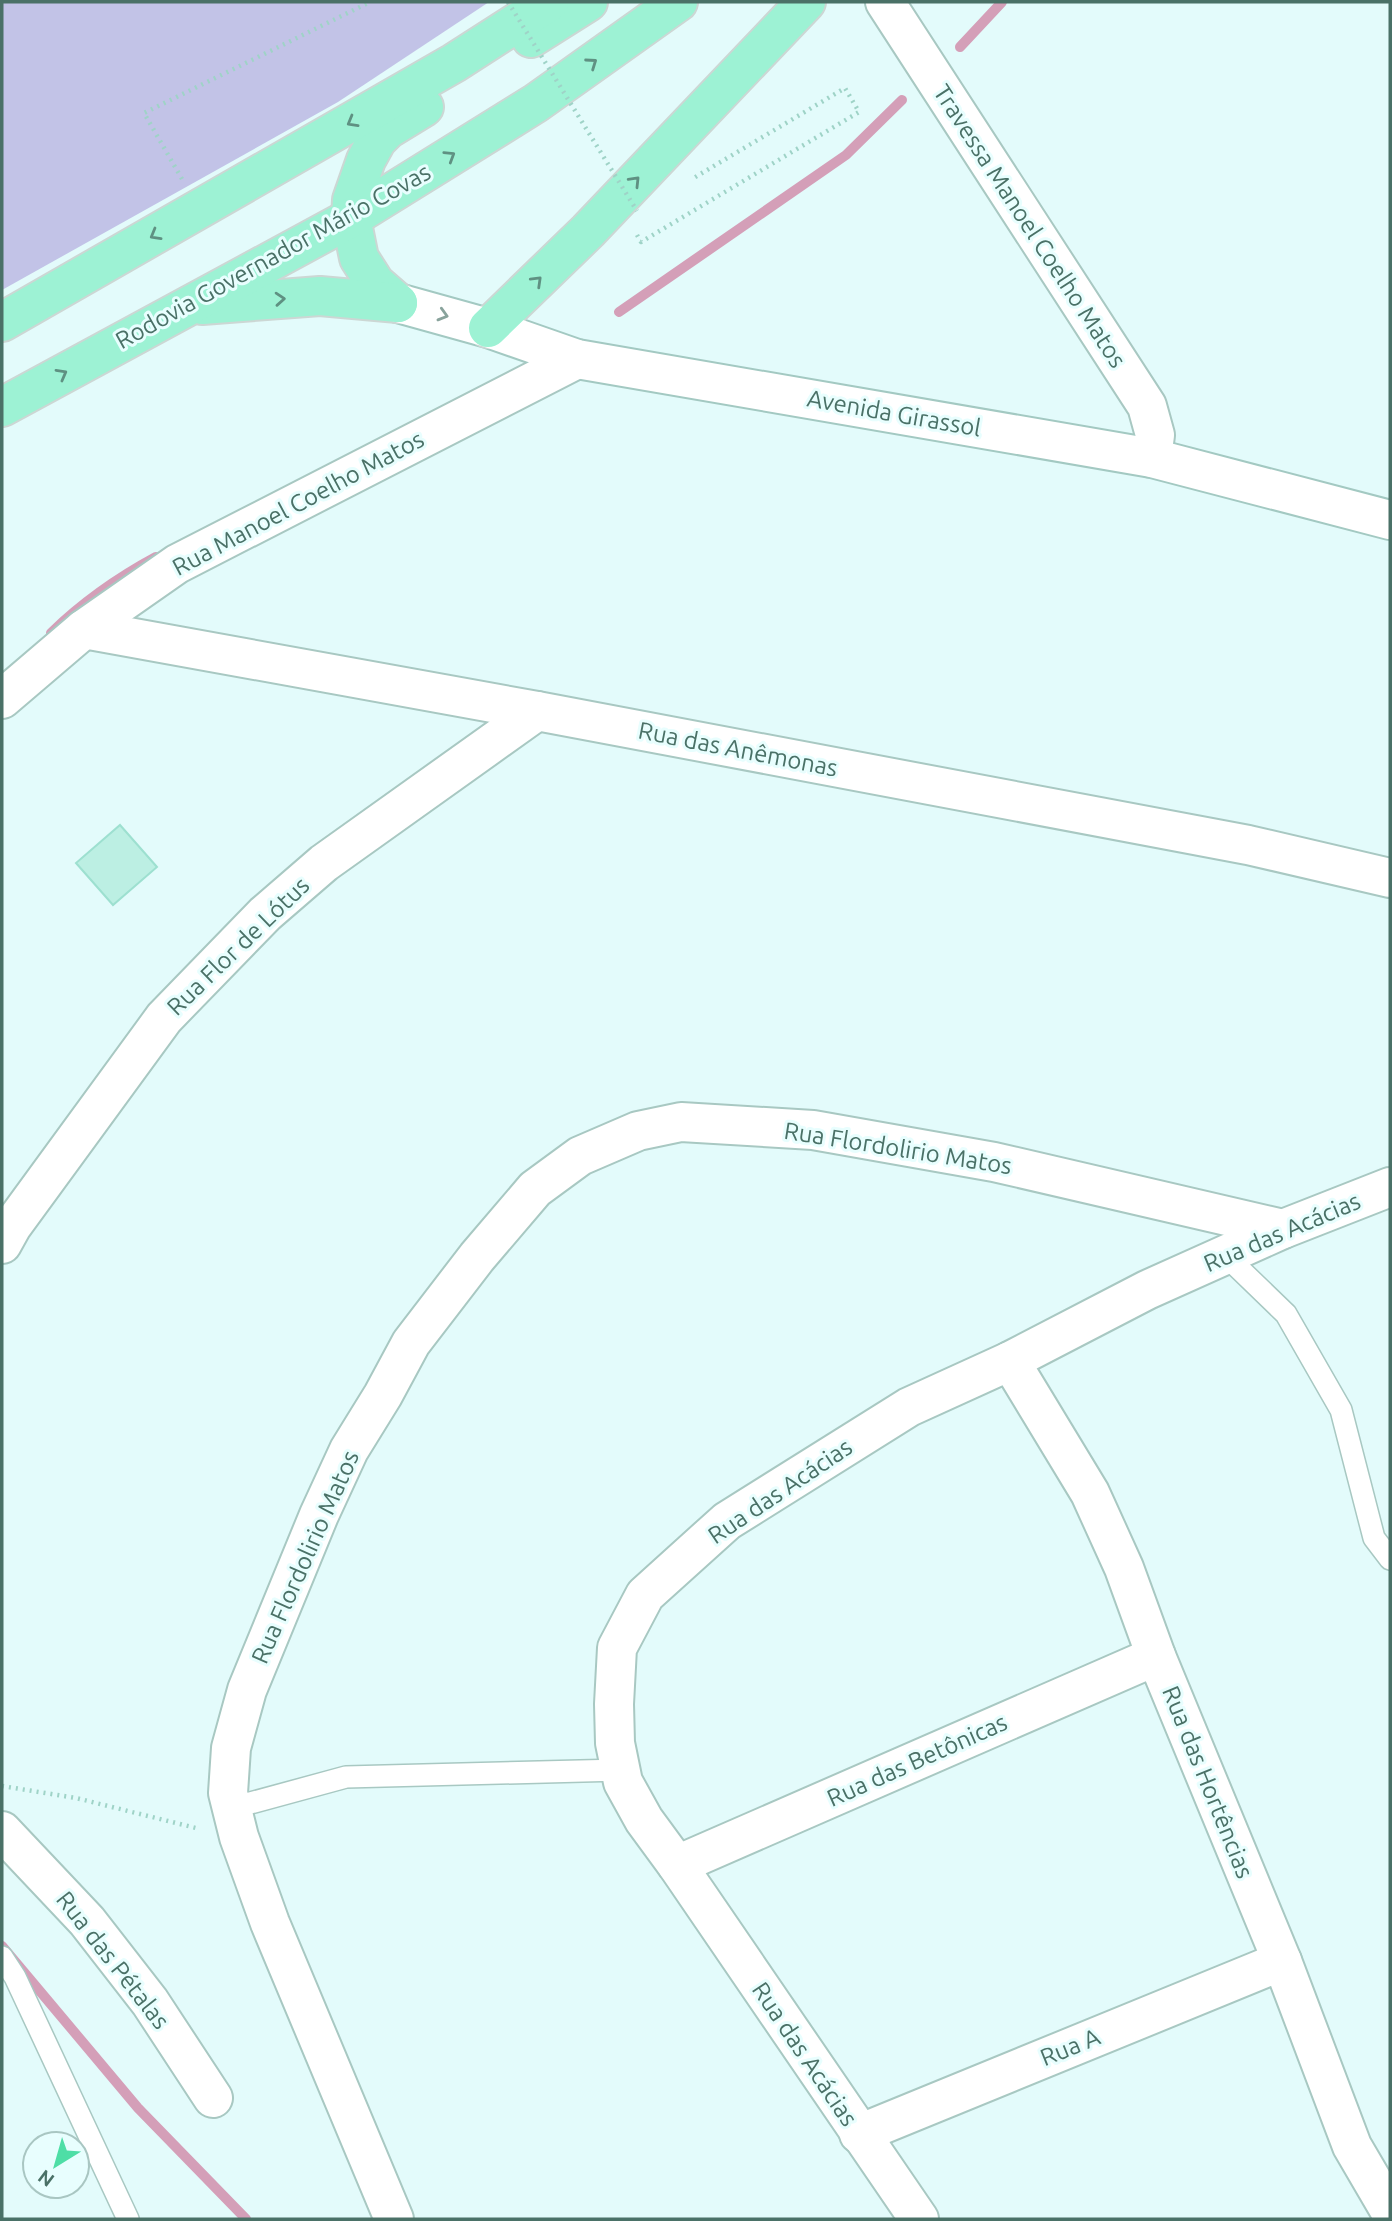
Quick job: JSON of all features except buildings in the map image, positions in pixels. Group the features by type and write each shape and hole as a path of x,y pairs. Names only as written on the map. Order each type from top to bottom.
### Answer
{"highway":[{"path":"2,322 454,63 549,2"},
{"path":"398,303 375,283 359,258 351,218 352,200 366,160 377,140 388,129 588,2"},
{"name":"Rodovia Governador Mário Covas","path":"2,407 351,218 536,103 678,2"},
{"path":"488,328 634,206 806,2"},
{"path":"188,306 320,296 398,303"}],"street":[{"name":"Travessa Manoel Coelho Matos","path":"885,2 1147,405 1155,435 1152,458"},
{"name":"Avenida Girassol","path":"398,303 488,328 578,359 1152,458 1390,520"},
{"name":"Rua Manoel Coelho Matos","path":"2,699 85,629 177,564 578,359"},
{"name":"Rua das Anêmonas","path":"85,629 1248,845 1390,878"},
{"name":"Rua Flor de Lótus","path":"2,1244 12,1226 164,1018 255,923 324,863 537,711"},
{"name":"Rua Flordolirio Matos","path":"394,2219 270,1923 228,1793 231,1748 247,1690 318,1515 349,1450 411,1343 477,1257 536,1189 580,1156 638,1131 681,1122 813,1130 994,1162 1283,1229"},
{"name":"Rua das Acácias","path":"919,2219 644,1820 624,1782 615,1743 617,1648 645,1595 727,1521 909,1406 1010,1361 1147,1290 1283,1229 1390,1187"},
{"name":"Rua das Hortências","path":"1010,1361 1090,1493 1124,1568 1156,1656 1282,1961 1352,2146 1390,2211"},
{"name":"Rua das Betônicas","path":"677,1865 1156,1656"},
{"name":"Rua das Pétalas","path":"2,1831 87,1921 150,2002 213,2098"},
{"name":"Rua A","path":"859,2134 1282,1961"}],"lane":[{"path":"1225,1255 1286,1314 1341,1410 1374,1538 1390,1559"},
{"path":"236,1823 346,1777 621,1770"},
{"path":"2,1957 15,1976 128,2219"}],"path":[{"path":"200,209 144,113 370,2"},
{"path":"508,2 634,206 641,242 859,112 845,88 683,184"},
{"path":"2,1786 76,1798 176,1825 236,1823"}],"shaded area":[{"path":"2,2 489,2 338,102 2,290"}],"waterway":[{"path":"960,47 1002,2"},
{"path":"619,312 846,155 902,100"},
{"path":"51,633 101,591 156,557"},
{"path":"2,1946 138,2108 246,2219"}]}
